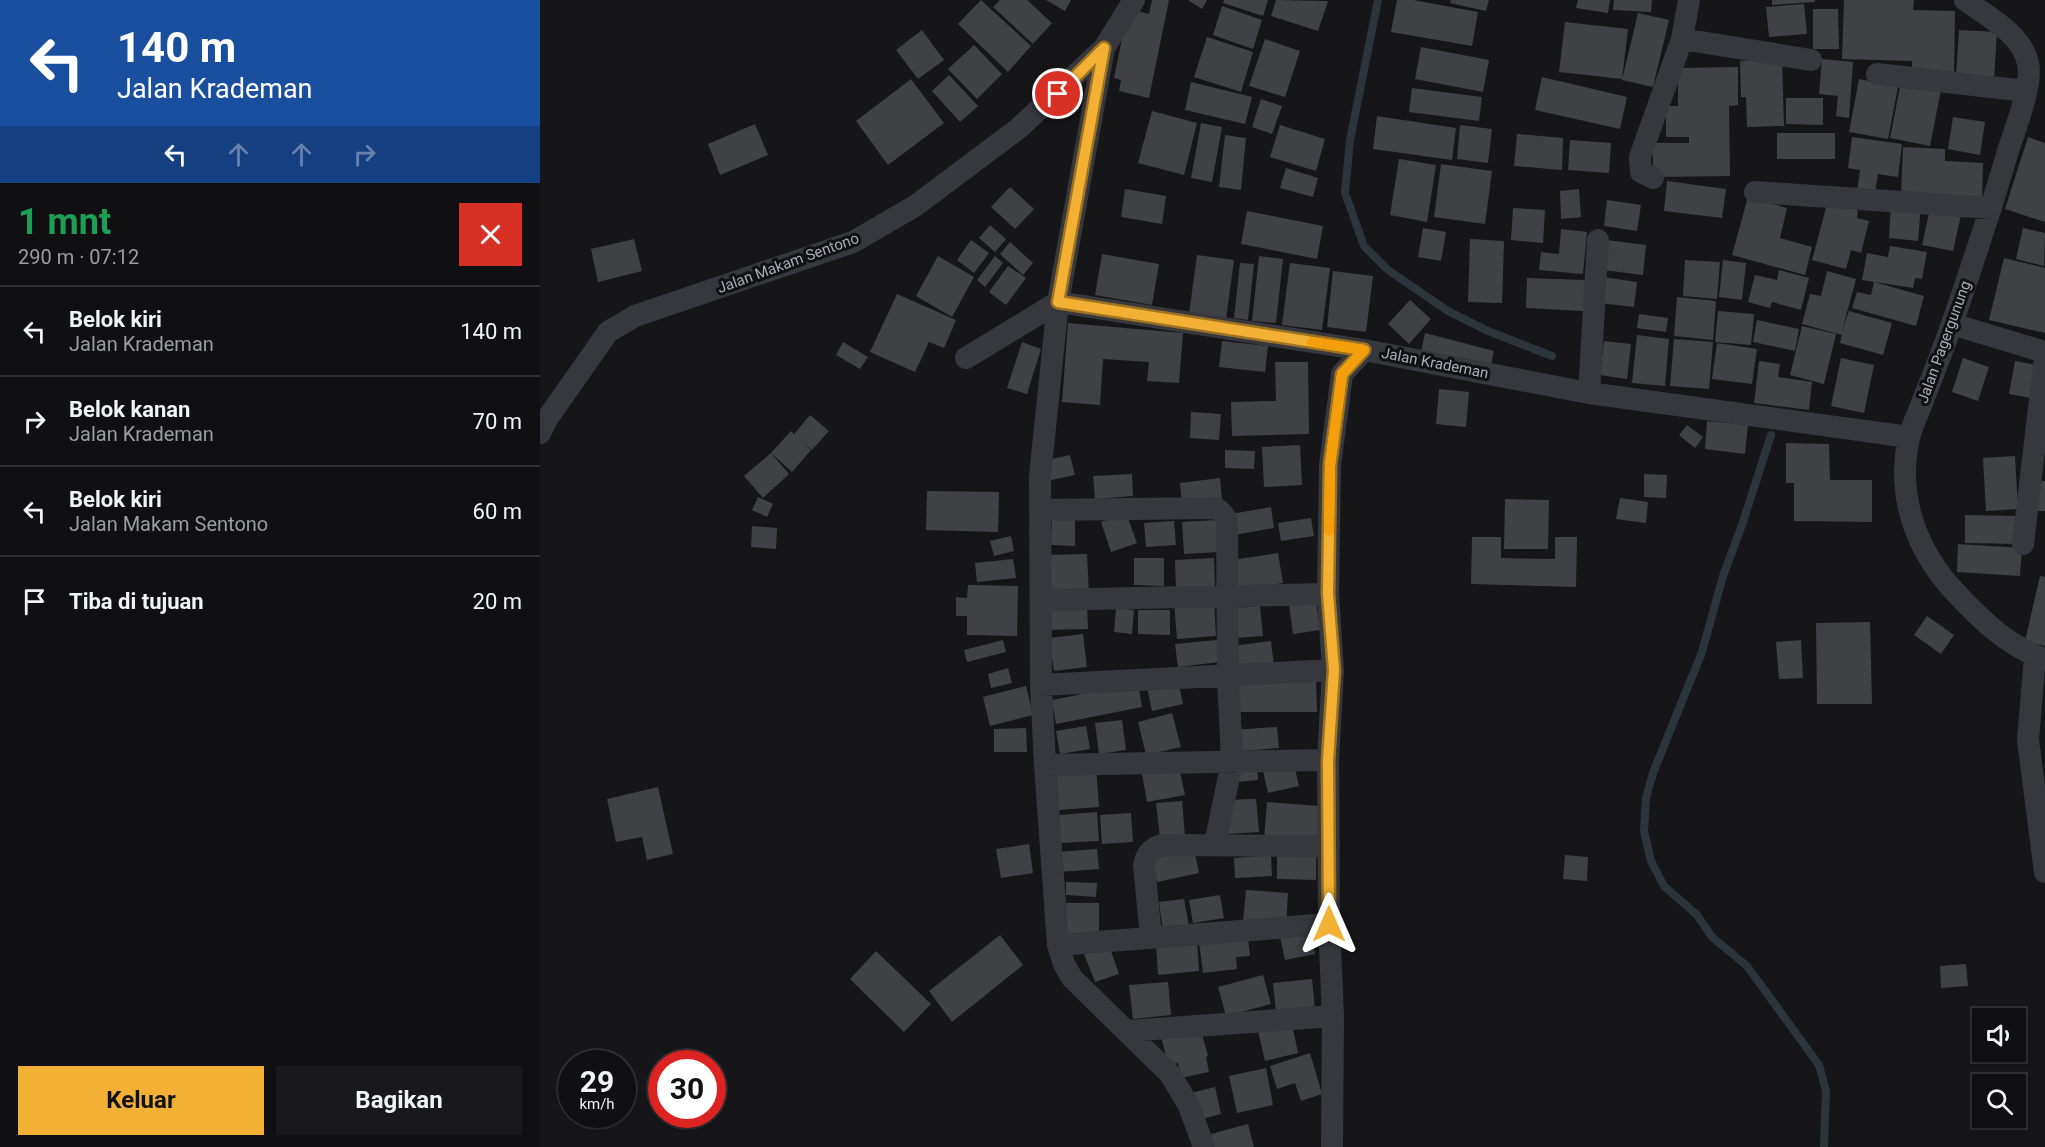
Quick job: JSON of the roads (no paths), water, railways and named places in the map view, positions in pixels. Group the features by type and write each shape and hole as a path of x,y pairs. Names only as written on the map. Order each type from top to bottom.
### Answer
{"street":[{"path":"1134,0 1104,48 1058,302 1041,457 1041,685 1045,765 1058,945 1064,964 1072,978 1159,1062 1182,1091 1204,1147"},
{"path":"1653,178 1641,172 1640,157 1682,39 1689,0"},
{"name":"Jalan Pagergunung","path":"1965,0 2013,36 2029,64 2026,91 1991,208 1952,324 1909,437 1905,472 1909,513 1920,542 1938,573 1976,614 2007,639 2040,658"},
{"path":"1682,39 1811,60"},
{"name":"Jalan Makam Sentono","path":"540,433 608,332 635,316 853,242 864,236 915,206 1020,128 1104,48"},
{"path":"1877,74 2026,91"},
{"path":"1755,192 1991,208"},
{"path":"1588,393 1598,240"},
{"path":"966,358 1058,302"},
{"name":"Jalan Krademan","path":"1058,302 1364,350 1588,393 1909,437"},
{"path":"1952,324 2045,352"},
{"path":"1332,1147 1333,1016 1329,924 1328,760 1334,670 1328,594 1330,465 1342,374 1364,350"},
{"path":"2023,544 2045,357"},
{"path":"1040,510 1216,508 1227,520 1228,676 1232,762 1215,844"},
{"path":"1041,600 1328,594"},
{"path":"2040,658 2028,740 2045,872"},
{"path":"1041,685 1334,670"},
{"path":"1045,765 1328,760"},
{"path":"1151,937 1144,866 1146,855 1153,848 1162,845 1215,844 1329,846"},
{"path":"1058,945 1329,924"},
{"path":"1128,1031 1333,1016"}],"waterway":[{"path":"1378,0 1350,140 1345,193 1364,246 1388,270 1448,311 1488,331 1552,356"},
{"path":"1771,435 1723,576 1702,652 1653,773 1646,798 1644,831 1651,861 1664,886 1697,915 1712,937 1747,966 1819,1065 1826,1091 1824,1147"}]}
